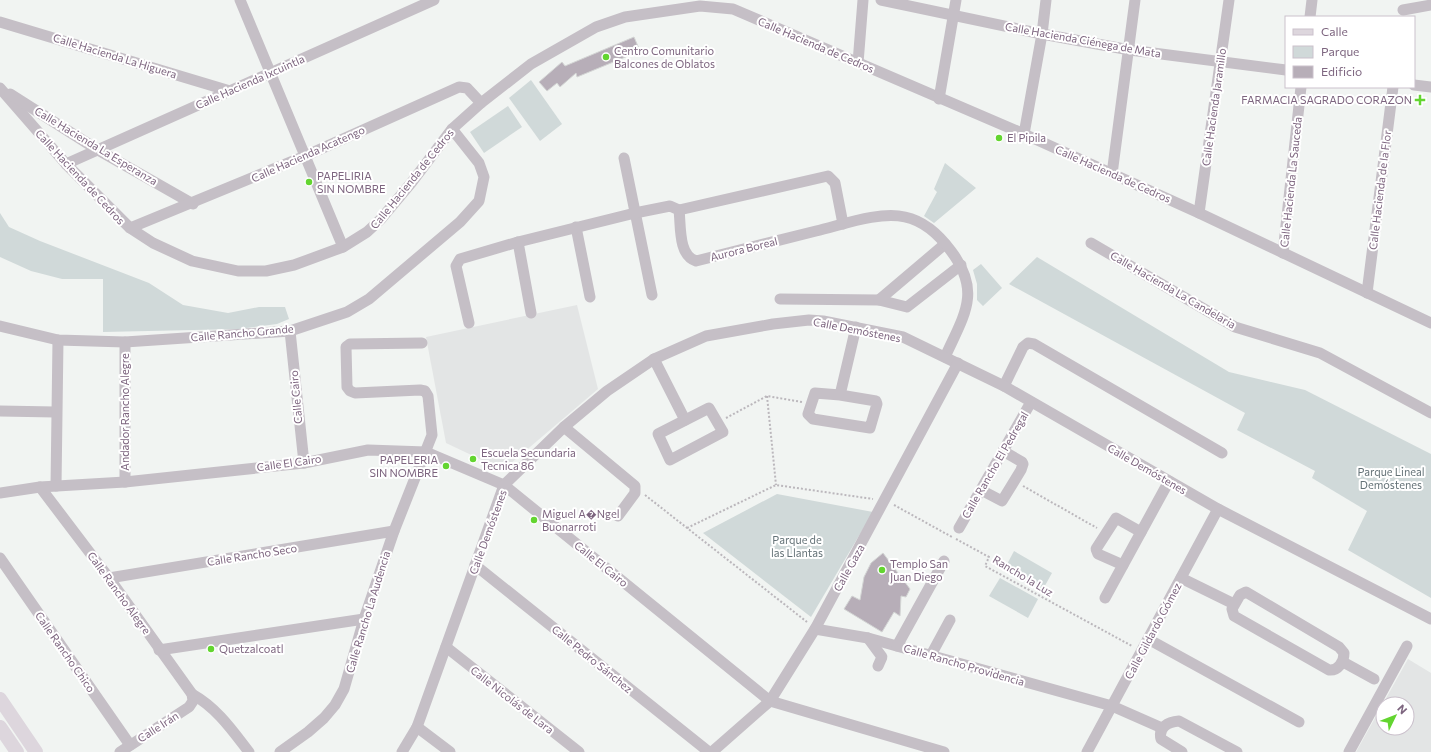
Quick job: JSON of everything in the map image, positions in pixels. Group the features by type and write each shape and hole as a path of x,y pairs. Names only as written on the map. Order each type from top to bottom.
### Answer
{"main road":[{"path":"0,699 36,752"},
{"path":"0,727 17,752"}],"street":[{"path":"240,0 343,247"},
{"name":"Calle Hacienda Ixcuintla","path":"66,164 434,0"},
{"path":"858,63 863,0"},
{"name":"Calle Hacienda Ciénega de Mata","path":"881,0 1042,34 1130,50 1285,70"},
{"path":"939,99 956,0"},
{"path":"1024,134 1042,34 1046,0"},
{"path":"1112,174 1130,50 1135,0"},
{"name":"Calle Hacienda Jaramillo","path":"1199,213 1229,0"},
{"path":"1310,16 1312,0"},
{"name":"Calle Hacienda de Cedros","path":"0,88 66,164 130,228 178,256 214,267 238,271 266,270 294,265 343,247 367,232 381,219 452,129 481,103 531,64 596,27 625,17 703,3 730,5 939,99 1024,134 1199,213 1431,323"},
{"path":"1403,9 1431,5"},
{"name":"Calle Hacienda La Higuera","path":"0,22 230,91"},
{"path":"1415,85 1431,87"},
{"name":"Calle Hacienda Acatengo","path":"130,228 193,204 305,156 459,87 467,88 481,103"},
{"name":"Calle Hacienda La Esperanza","path":"0,88 98,150 193,204"},
{"name":"Calle Hacienda La Sauceda","path":"1283,252 1301,88"},
{"name":"Calle Hacienda de la Flor","path":"1367,293 1393,88"},
{"name":"Calle Rancho Grande","path":"0,326 58,340 125,342 290,331 347,312 370,299 460,222 479,201 484,176 479,163 452,129"},
{"path":"624,158 652,295"},
{"path":"469,323 456,266 458,261 518,242 635,213 670,206 679,210 828,176 835,183 843,224"},
{"name":"Aurora Boreal","path":"679,210 684,251 689,259 696,261 871,218 904,217 926,226 945,244 961,265 968,283 968,297 959,326 945,357"},
{"path":"576,227 590,297"},
{"path":"518,242 531,313"},
{"name":"Calle Hacienda La Candelaria","path":"1091,243 1235,327 1320,353 1431,413"},
{"path":"880,300 945,244"},
{"path":"780,299 880,300 907,307 961,265"},
{"name":"Calle Demóstenes","path":"402,752 417,727 504,485 564,428 607,391 654,358 706,336 773,324 809,320 823,321 903,337 1004,386 1218,509 1431,619"},
{"path":"840,395 856,327"},
{"name":"Calle Cairo","path":"290,331 304,463"},
{"path":"56,486 58,340"},
{"name":"Andador Rancho Alegre","path":"125,342 125,482"},
{"name":"Calle Rancho La Audencia","path":"280,752 308,732 324,718 335,704 346,683 364,619 394,531 432,435 428,396 425,391 355,393 350,391 347,387 346,349 348,345 422,343"},
{"path":"1004,386 1024,347 1028,343 1034,344 1222,453"},
{"path":"654,358 685,420"},
{"name":"Calle Gaza","path":"712,752 770,701 815,628 886,500 958,363"},
{"path":"816,392 872,399 878,404 870,428 813,419 808,414 811,404 813,394 816,392"},
{"name":"Calle Rancho El Pedregal","path":"959,528 1031,402"},
{"path":"708,408 720,428 670,460 658,434 685,420 708,408"},
{"path":"0,411 56,412"},
{"path":"564,428 636,488 635,493 618,516"},
{"name":"Calle El Cairo","path":"0,493 56,486 125,482 304,463 368,450 426,452 504,485 770,701 944,752"},
{"path":"981,490 1002,501 1015,481 1023,464 1020,460 1003,451"},
{"path":"1105,598 1169,481"},
{"name":"Calle Rancho Alegre","path":"40,488 109,578 193,698"},
{"name":"Calle Gildardo Gómez","path":"1087,752 1218,509"},
{"path":"1123,565 1096,551 1114,520 1117,518 1141,532"},
{"name":"Calle Rancho Seco","path":"109,578 394,531"},
{"name":"Calle Rancho Chico","path":"0,558 130,745"},
{"path":"897,646 944,561"},
{"name":"Calle Pedro Sánchez","path":"475,565 709,752"},
{"path":"1181,578 1234,604"},
{"path":"1246,592 1339,647 1344,653 1343,662 1334,670 1329,670 1236,618 1232,611 1234,604 1240,595 1246,592"},
{"path":"159,650 364,619"},
{"path":"931,655 950,620"},
{"name":"Calle Rancho Providencia","path":"815,628 868,638 1112,706 1162,728"},
{"path":"868,638 882,657 878,666"},
{"path":"1148,639 1299,722"},
{"path":"1349,752 1407,646"},
{"name":"Calle Nicolás de Lara","path":"446,647 579,752"},
{"path":"1343,662 1374,679"},
{"path":"193,698 207,702 228,724 249,752"},
{"name":"Calle Irán","path":"120,752 188,707 193,698"},
{"path":"1182,752 1163,741 1160,733 1162,728 1170,723 1179,721 1237,752"},
{"path":"417,727 450,752"}],"path":[{"path":"766,396 776,485"},
{"path":"720,428 766,396 811,404"},
{"path":"1015,481 1106,533"},
{"path":"687,528 776,485 886,500"},
{"path":"636,488 815,628"},
{"name":"Rancho la Luz","path":"886,500 989,557 985,566 1141,652"}],"shaded area":[{"path":"577,305 598,389 503,470 446,443 426,337"},
{"path":"1408,659 1431,673 1431,752 1356,752 1375,718 1375,736 1415,736 1415,696 1387,696"}],"green space":[{"path":"531,80 562,124 540,141 509,98"},
{"path":"508,106 522,127 484,153 470,132"},
{"path":"945,163 976,188 934,223 924,216 937,192 934,189"},
{"path":"0,213 9,227 40,241 149,283 183,305 228,313 259,307 285,307 289,319 277,324 239,329 103,332 103,279 62,279 31,271 0,257"},
{"name":"Parque Lineal Demóstenes","path":"1037,257 1229,372 1305,390 1431,454 1431,598 1348,550 1367,511 1312,478 1315,471 1237,430 1245,413 1009,284"},
{"path":"981,264 1002,288 983,306 977,300 977,284 973,270"},
{"name":"Parque de las Llantas","path":"777,494 873,512 811,617 703,533"},
{"path":"1014,551 1052,573 1042,591 1004,570"},
{"path":"1000,578 1038,599 1028,618 989,596"}],"building":[{"name":"Centro Comunitario Balcones de Oblatos","path":"634,37 640,51 577,77 576,73 560,87 557,83 547,91 539,82 562,62 565,66"},
{"path":"883,553 910,589 906,597 901,596 900,616 894,612 882,632 844,609 852,596 860,600 864,577 871,563"}],"place":[{"name":"Centro Comunitario Balcones de Oblatos","path":"606,57"},
{"name":"FARMACIA SAGRADO CORAZON","path":"1420,100"},
{"name":"El Pipila","path":"999,138"},
{"name":"PAPELIRIA SIN NOMBRE","path":"309,182"},
{"name":"Escuela Secundaria Tecnica 86","path":"473,459"},
{"name":"PAPELERIA SIN NOMBRE","path":"446,466"},
{"name":"Miguel A�Ngel Buonarroti","path":"534,520"},
{"name":"Templo San Juan Diego","path":"882,570"},
{"name":"Quetzalcoatl","path":"211,649"}]}
